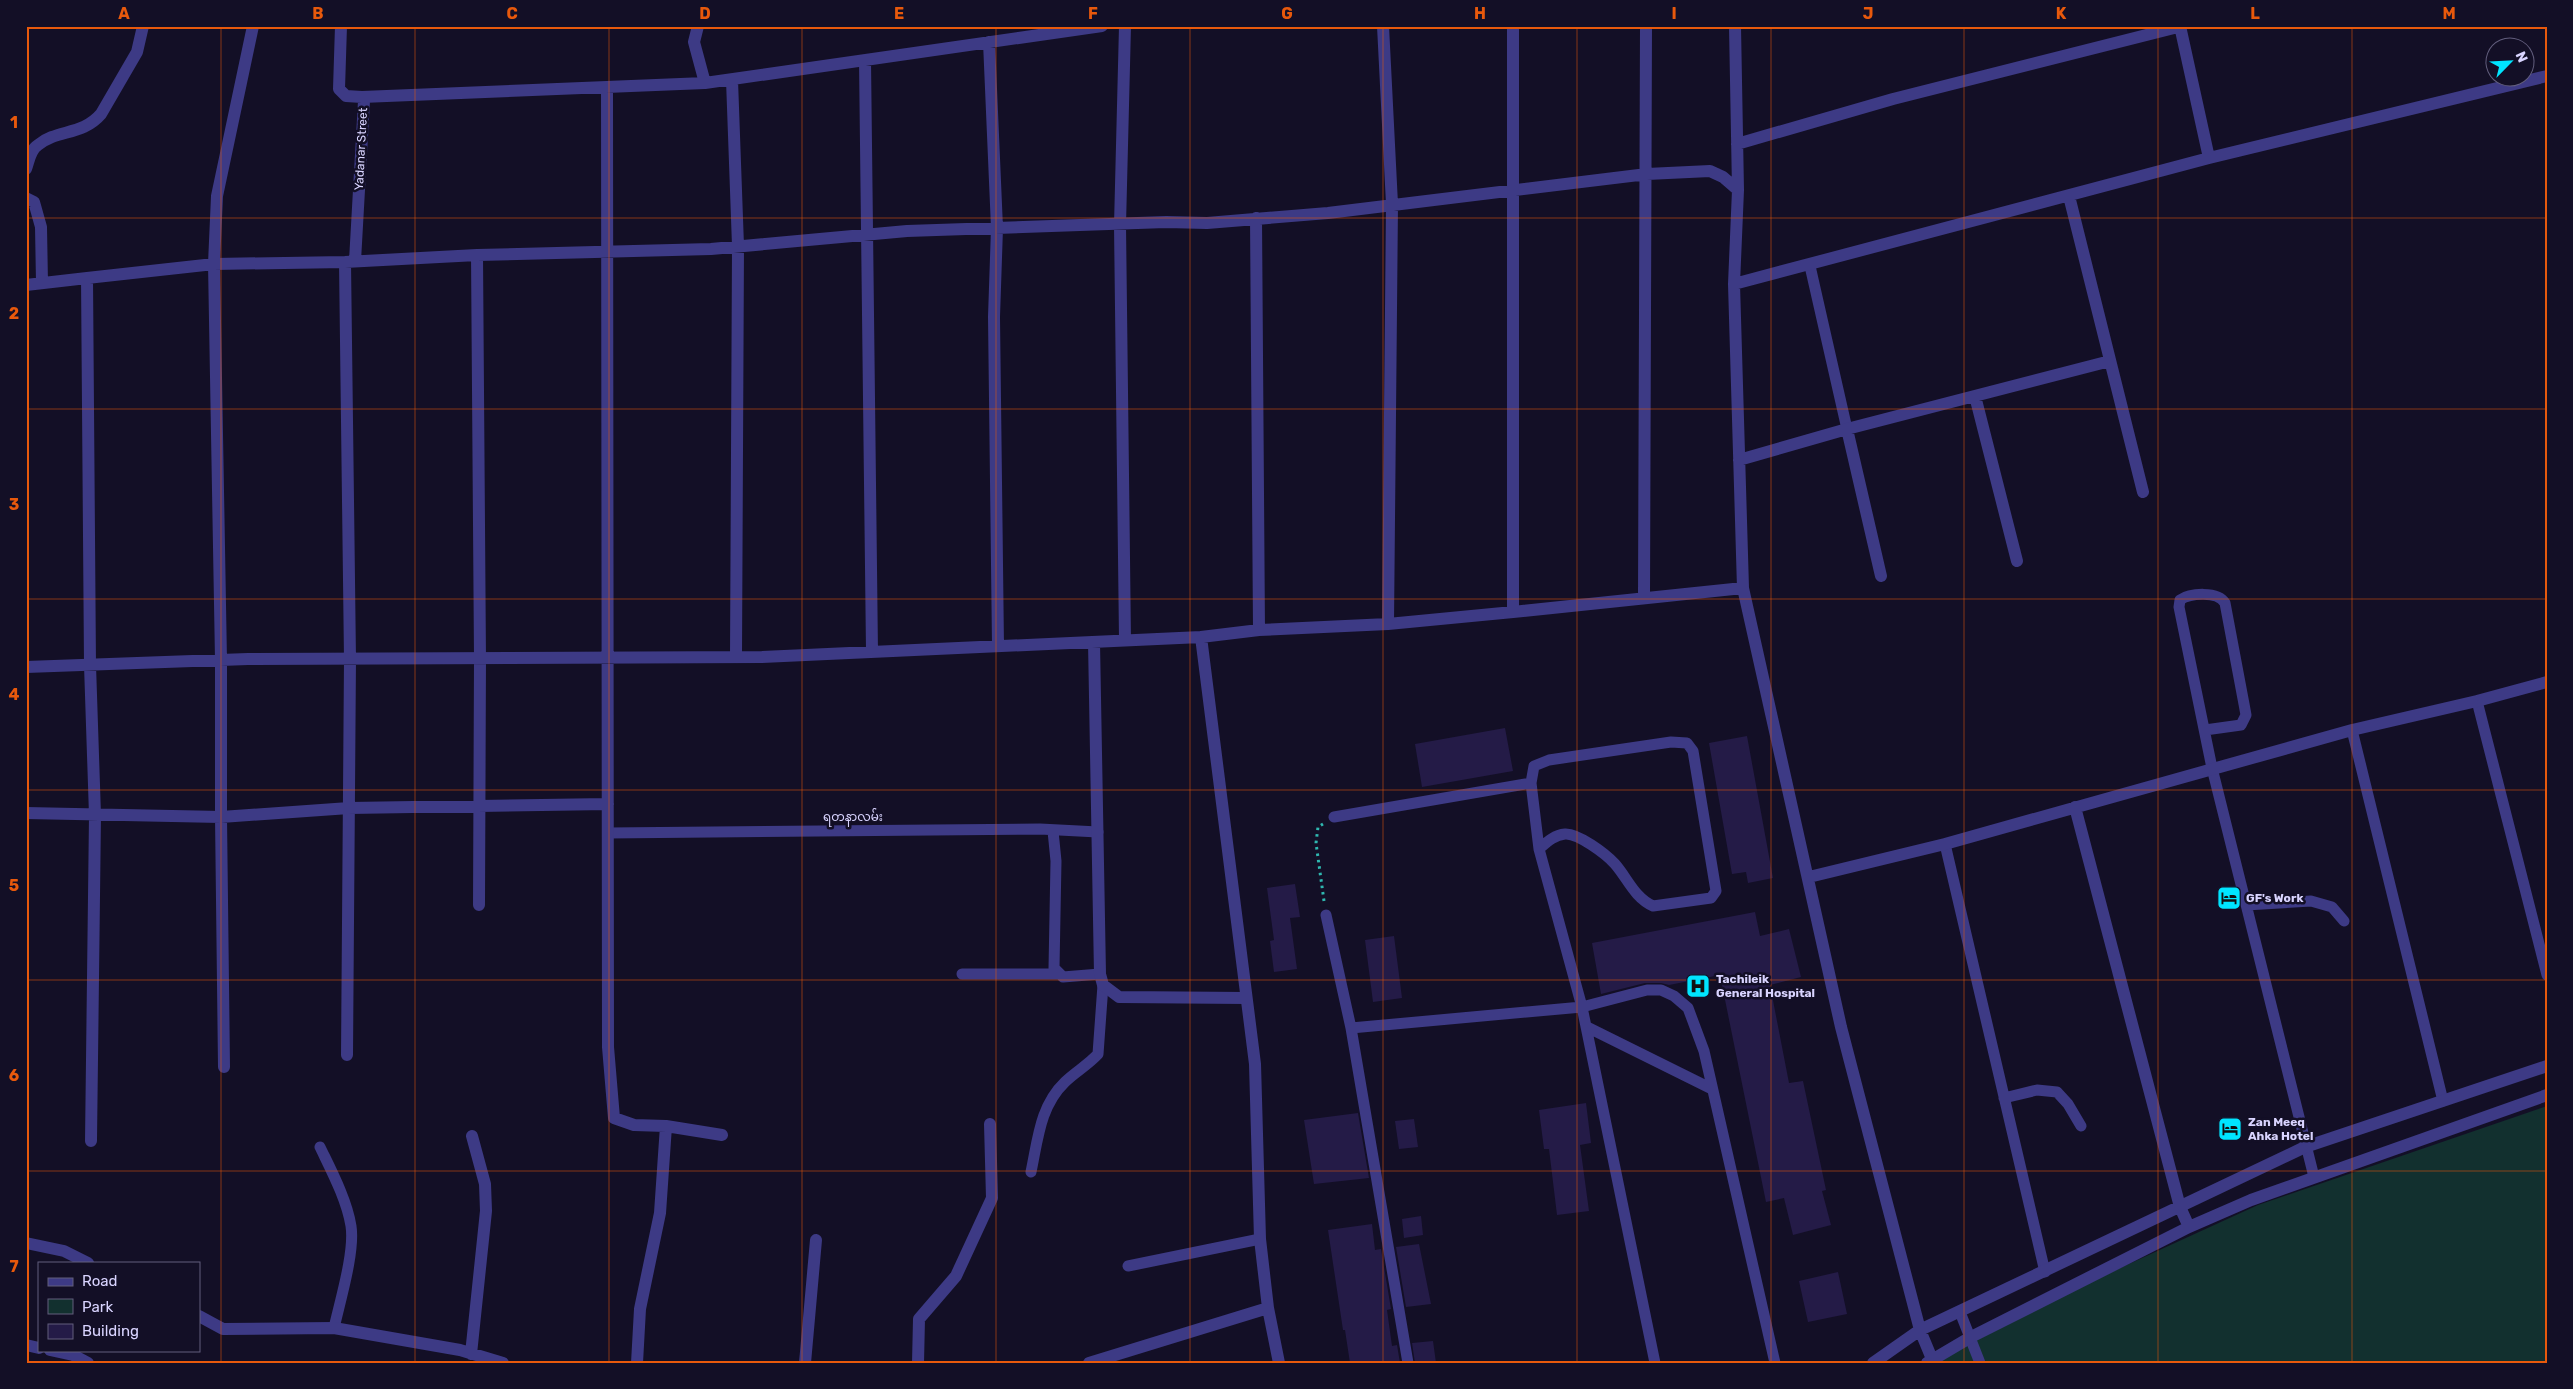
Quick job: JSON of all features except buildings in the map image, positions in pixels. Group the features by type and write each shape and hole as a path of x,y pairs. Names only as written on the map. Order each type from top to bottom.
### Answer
{"street":[{"path":"26,170 31,153 37,145 47,139 79,130 101,114 137,52 143,26"},
{"path":"224,1067 221,660 214,264 217,196 254,26"},
{"name":"Yadanar Street","path":"341,26 339,89 346,96 362,97 364,101 350,262 350,659 347,1055"},
{"path":"698,26 694,42 705,83"},
{"path":"362,97 466,91 607,88 705,83 1102,26"},
{"path":"1125,26 1120,225 1125,640"},
{"path":"1383,26 1392,204 1388,624"},
{"path":"1513,26 1511,192 1513,612"},
{"path":"1644,597 1648,174 1646,26"},
{"path":"1735,26 1738,190 1734,284 1743,588 1841,1027 1920,1330 1930,1361 1971,1337 2189,1227 2251,1200 2547,1095"},
{"path":"1737,144 1893,99 2180,26 2209,158"},
{"path":"989,42 997,228 994,317 998,646"},
{"path":"866,60 872,652"},
{"path":"1734,284 1810,266 2209,158 2547,76"},
{"path":"732,80 738,246 736,658"},
{"path":"607,88 608,1047 614,1118 634,1126 666,1126 722,1135"},
{"path":"26,285 214,264 350,262 477,255 607,252 738,246 867,234 1166,222 1207,223 1328,213 1648,174 1710,170 1723,177 1738,190"},
{"path":"2070,196 2143,492"},
{"path":"26,198 34,202 41,227 42,283"},
{"path":"1256,218 1259,630"},
{"path":"477,255 480,659 479,905"},
{"path":"87,278 90,665 94,815 91,1141"},
{"path":"1739,460 1847,429 2110,361"},
{"path":"1975,396 2017,561"},
{"path":"1847,429 1881,576"},
{"path":"26,667 221,660 480,659 609,656 736,658 1094,642 1201,637 1259,630 1388,624 1743,588"},
{"path":"1201,637 1254,1064 1260,1239 1268,1308 1279,1363"},
{"path":"1094,642 1102,980 1119,997 1246,998"},
{"path":"1809,877 1945,844 2352,730 2477,701 2547,682"},
{"path":"26,813 221,817 349,808 608,804"},
{"path":"2075,807 2180,1207 2189,1227"},
{"path":"1872,1363 1920,1330 2306,1146 2547,1066"},
{"path":"918,1363 919,1320 956,1276 992,1198 990,1124"},
{"path":"637,1363 640,1310 660,1213 666,1126"},
{"path":"471,1354 486,1211 485,1184 472,1136"},
{"path":"805,1363 816,1240"},
{"path":"26,1243 64,1251 86,1262"},
{"path":"1089,1363 1268,1308"},
{"path":"200,1317 223,1329 334,1328 471,1354 503,1363"},
{"path":"58,1352 88,1363"}],"lane":[{"path":"1810,266 1847,429"},
{"path":"2205,730 2241,725 2246,715 2225,602 2222,598 2216,596 2186,596 2180,600 2180,607 2212,768 2314,1177"},
{"path":"2477,701 2547,975"},
{"path":"2352,730 2444,1101"},
{"path":"1538,849 1552,838 1567,834 1588,842 1614,863 1637,895 1653,906 1711,898 1716,891 1693,751 1687,743 1671,742 1549,760 1534,766 1531,783 1538,849 1582,1007 1655,1363"},
{"path":"1334,817 1531,783"},
{"path":"1031,1172 1044,1108 1065,1081 1087,1066 1098,1054 1102,980 1063,977 1054,968 1056,861 1053,831"},
{"name":"ရတနာလမ်း","path":"608,833 1098,832"},
{"path":"1945,844 2045,1272"},
{"path":"2246,905 2311,901 2332,907 2344,921"},
{"path":"1326,915 1351,1028 1408,1363"},
{"path":"962,974 1058,974"},
{"path":"1351,1028 1582,1007 1647,990 1661,990 1674,996 1688,1008 1704,1051 1774,1363"},
{"path":"1586,1027 1712,1090"},
{"path":"2004,1098 2037,1090 2057,1092 2068,1104 2081,1126"},
{"path":"320,1147 336,1181 351,1226 349,1258 334,1328"},
{"path":"1128,1266 1260,1239"},
{"path":"1960,1312 1980,1363"}],"path":[{"path":"1326,915 1316,843 1318,827 1334,817"}],"green space":[{"path":"2547,1106 2547,1363 1932,1363 1989,1328 2258,1205"}],"place":[{"name":"GF's Work","path":"2229,898"},
{"name":"Tachileik General Hospital","path":"1698,986"},
{"name":"Zan Meeq Ahka Hotel","path":"2230,1129"}]}
